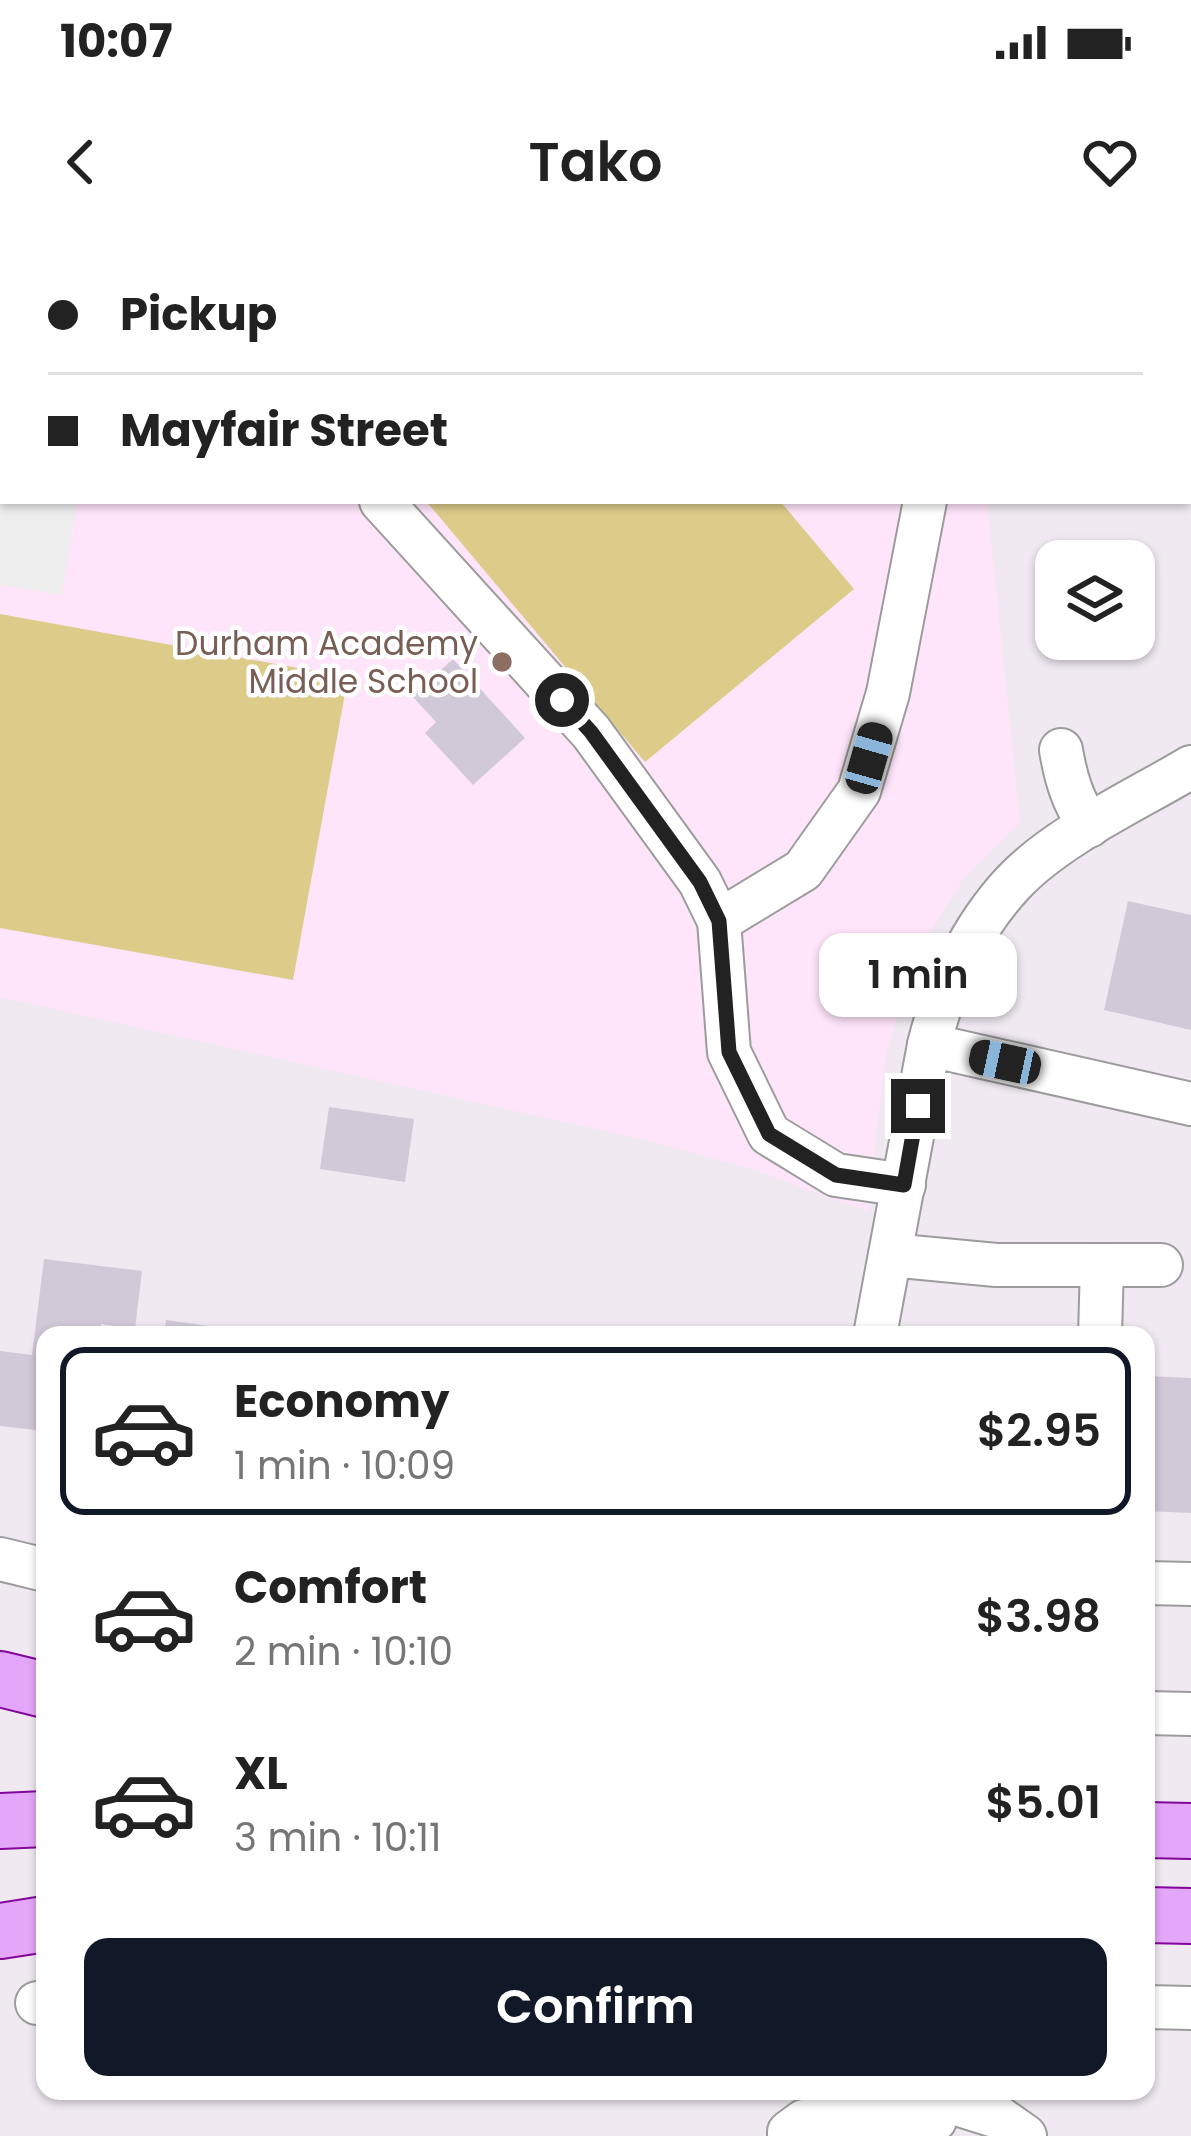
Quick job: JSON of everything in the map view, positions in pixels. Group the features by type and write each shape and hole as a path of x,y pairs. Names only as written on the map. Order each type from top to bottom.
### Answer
{"main road":[{"path":"0,1679 36,1688"},
{"path":"0,1821 36,1819"},
{"path":"1155,1830 1191,1831"},
{"path":"0,1907 36,1906"},
{"path":"1155,1915 1191,1916"},
{"path":"0,1931 36,1925"}],"street":[{"path":"385,504 591,732 700,882 719,921 729,1052 769,1134 836,1175 904,1185"},
{"path":"719,921 802,870 859,791 888,693 924,504"},
{"path":"1061,750 1066,783 1089,826"},
{"path":"876,1326 929,1045 958,964 1013,883 1046,854 1191,767"},
{"path":"929,1045 1191,1104"},
{"path":"890,1256 996,1265 1161,1265"},
{"path":"1100,1326 1102,1265"},
{"path":"0,1559 36,1568"},
{"path":"1155,1583 1191,1584"},
{"path":"1155,1713 1191,1714"},
{"path":"1155,2007 1191,2008"},
{"path":"789,2136 804,2121 963,2106 998,2116 1025,2136"}],"shaded area":[{"name":"Durham Academy Middle School","path":"0,504 987,504 1020,823 964,878 931,930 903,1000 886,1053 867,1211 751,1169 650,1141 0,997"},
{"path":"0,504 77,504 62,595 0,585"},
{"path":"429,504 783,504 854,589 645,762"},
{"path":"0,614 348,677 293,980 0,928"}],"building":[{"path":"453,659 525,738 473,785 425,733 436,722 412,696"},
{"path":"1128,901 1191,915 1191,1030 1104,1010"},
{"path":"329,1107 414,1119 405,1182 320,1169"},
{"path":"44,1259 142,1271 135,1326 36,1326 36,1430 0,1426 0,1351 32,1355"},
{"path":"166,1320 209,1326 165,1326"},
{"path":"1155,1376 1191,1378 1191,1513 1155,1511"}],"place":[{"name":"Durham Academy Middle School","path":"502,662"}],"route":[{"path":"562,700 591,732 700,882 719,921 729,1052 769,1134 836,1175 904,1185 918,1106"}]}
